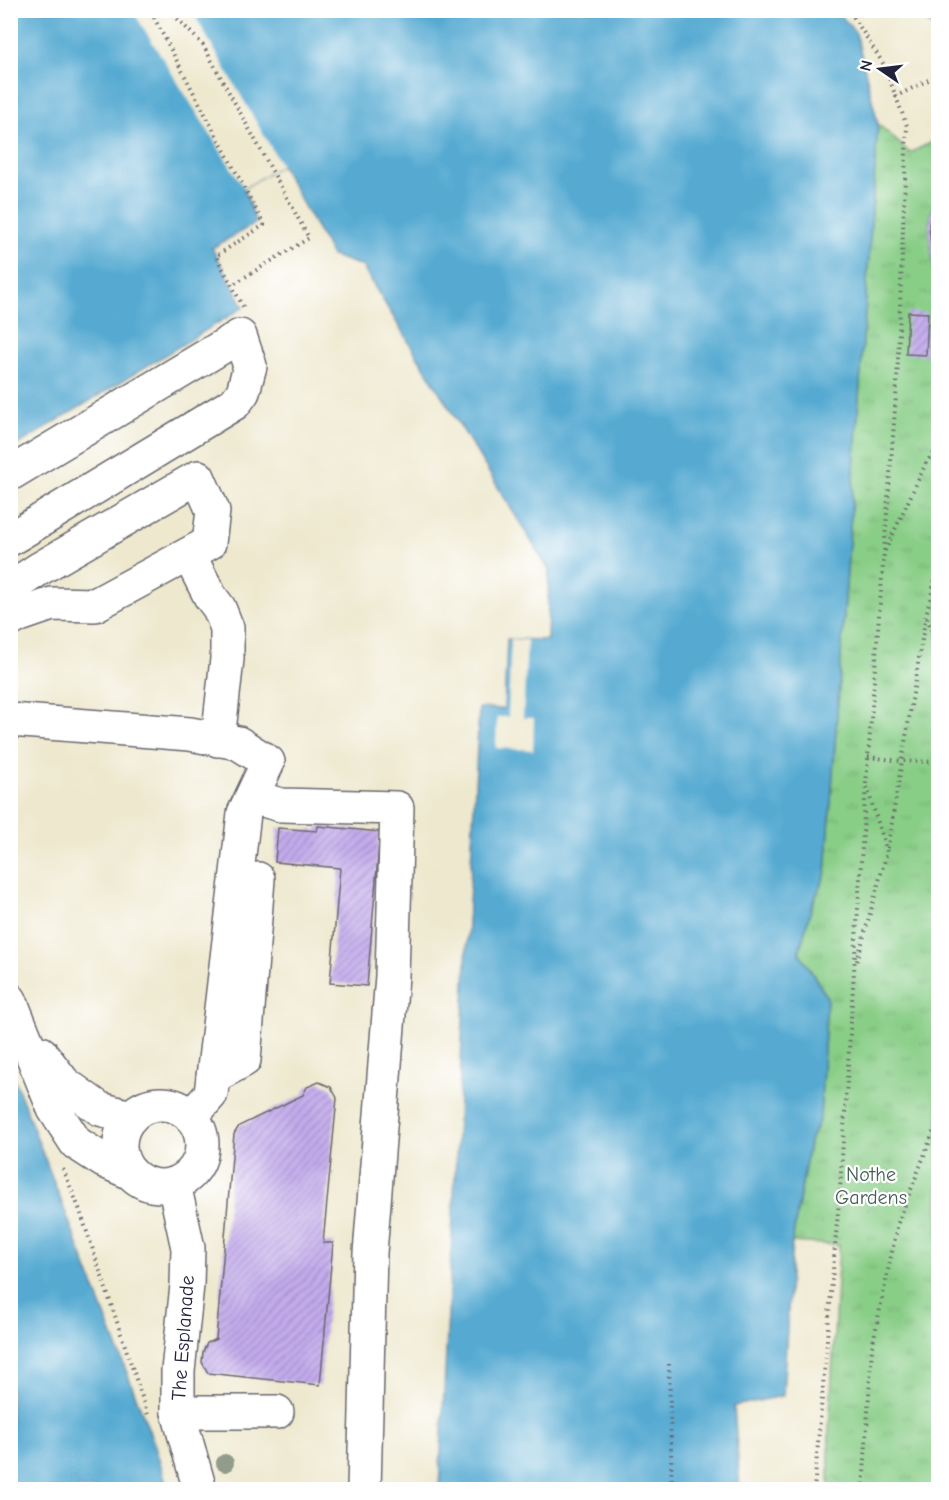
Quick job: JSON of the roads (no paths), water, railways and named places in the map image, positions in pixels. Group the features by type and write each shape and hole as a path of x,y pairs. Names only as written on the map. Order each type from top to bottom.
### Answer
{"street":[{"path":"10,474 240,336 250,366 243,392 235,403 10,539"},
{"path":"10,588 39,568 198,477 213,511 209,543 95,605 52,604 10,620"},
{"path":"189,555 210,596 219,608 227,628 227,659 218,740"},
{"path":"10,720 190,734 238,743 268,762 244,813 211,1094 191,1117"},
{"path":"252,797 281,805 397,808 392,975 370,1253 364,1490"},
{"path":"10,1000 54,1109 76,1143 104,1161 151,1185 174,1184 186,1178 196,1168 201,1155 202,1141 191,1117 175,1106 165,1104 152,1105 131,1117 122,1133 120,1151 131,1173"},
{"path":"24,1035 45,1057 64,1083 100,1109 131,1117"},
{"name":"The Esplanade","path":"174,1184 188,1248 178,1371 164,1416 200,1490"},
{"path":"164,1416 277,1412"}],"water":[{"path":"836,10 856,33 878,124 826,873 812,905 799,952 827,997 820,1118 809,1143 792,1242 783,1396 734,1406 740,1489 439,1489 479,708 504,709 507,639 547,640 549,570 362,266 332,256 281,165 244,188 256,223 212,248 244,307 11,449 11,11"},
{"path":"908,11 938,11 938,29"},
{"path":"11,1070 155,1446 168,1489 11,1489"}],"park label":[{"name":"Nothe Gardens","path":"871,1186"}]}
